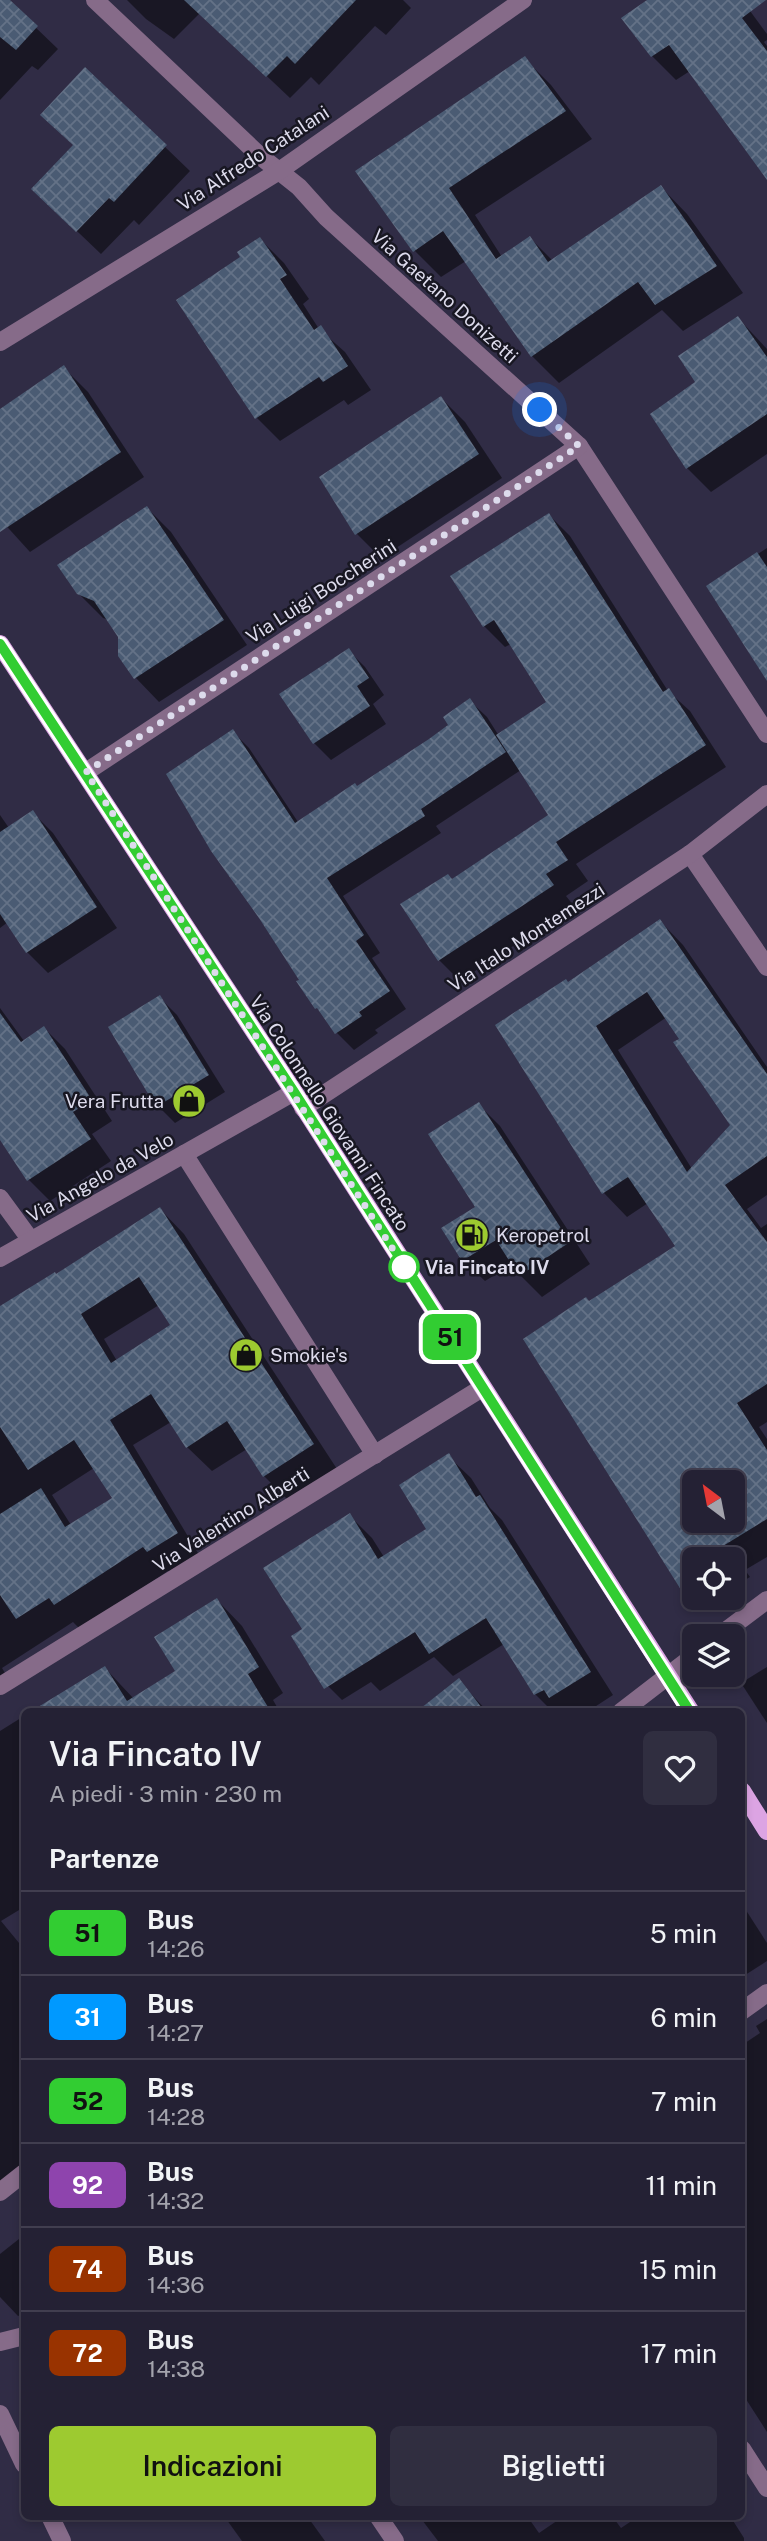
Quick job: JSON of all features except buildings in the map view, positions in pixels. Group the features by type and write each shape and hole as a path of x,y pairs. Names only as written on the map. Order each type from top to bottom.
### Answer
{"main road":[{"name":"Via Colonnello Giovanni Fincato","path":"0,644 86,772 688,1708"},
{"path":"745,1796 767,1831"}],"street":[{"name":"Via Gaetano Donizetti","path":"95,0 260,156 299,187 326,217 579,446 767,734"},
{"name":"Via Alfredo Catalani","path":"0,342 279,171 517,2"},
{"name":"Via Luigi Boccherini","path":"86,772 579,446"},
{"name":"Via Italo Montemezzi","path":"298,1100 690,853 767,794"},
{"path":"690,853 767,967"},
{"name":"Via Angelo da Velo","path":"0,1258 184,1154 298,1100"},
{"path":"184,1154 375,1455"},
{"path":"0,1198 30,1239"},
{"name":"Via Valentino Alberti","path":"0,1686 482,1388"},
{"path":"735,1624 767,1600"},
{"path":"626,1708 682,1665"},
{"path":"745,2009 767,1993"},
{"path":"0,2192 21,2175"},
{"path":"0,2342 21,2337"},
{"path":"0,2414 21,2458"},
{"path":"745,2454 767,2488"},
{"path":"52,2520 62,2541"},
{"path":"381,2520 395,2541"}],"bus line":[{"name":"51","path":"0,644 86,772 256,1038 294,1092 687,1708"}],"place":[{"name":"Vera Frutta","path":"189,1101"},
{"name":"Keropetrol","path":"472,1235"},
{"name":"Via Fincato IV","path":"404,1267"},
{"name":"Smokie's","path":"246,1355"}],"route":[{"path":"404,1267 86,772 579,446 540,410"}]}
